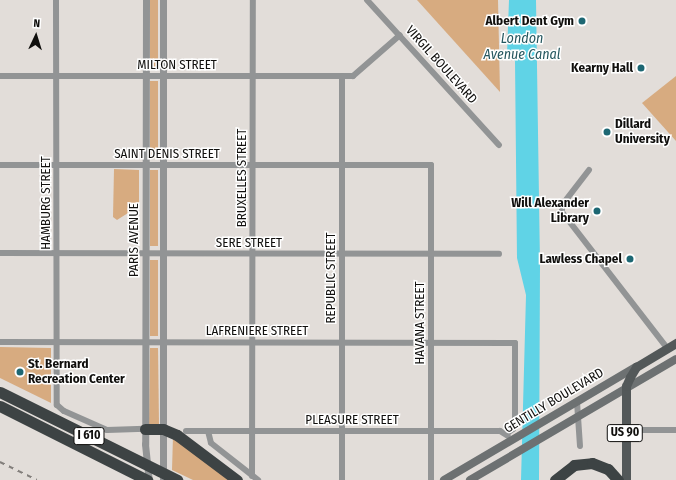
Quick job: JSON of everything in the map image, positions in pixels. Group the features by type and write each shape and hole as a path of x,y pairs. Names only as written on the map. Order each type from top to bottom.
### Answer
{"highway":[{"name":"I 610","path":"0,392 177,480"},
{"name":"I 610","path":"0,406 148,480"},
{"path":"145,429 164,429 177,435 237,480"},
{"path":"556,478 574,465 592,463 608,469 618,480"}],"main road":[{"name":"GENTILLY BOULEVARD","path":"444,480 560,413 676,343"},
{"name":"GENTILLY BOULEVARD","path":"470,480 626,386 676,359"},
{"name":"US 90","path":"626,480 626,386 636,367"}],"street":[{"name":"HAMBURG STREET","path":"56,0 57,405 64,411 107,430 145,429"},
{"name":"PARIS AVENUE","path":"146,0 145,429 148,480"},
{"path":"163,0 163,480"},
{"name":"BRUXELLES STREET","path":"252,476 254,0"},
{"name":"VIRGIL BOULEVARD","path":"367,0 499,145"},
{"name":"MILTON STREET","path":"0,76 353,76 400,35"},
{"name":"REPUBLIC STREET","path":"342,76 342,480"},
{"name":"SAINT DENIS STREET","path":"0,165 431,165"},
{"name":"HAVANA STREET","path":"431,165 431,480"},
{"path":"590,170 562,205 562,212 667,348"},
{"name":"SERE STREET","path":"0,253 499,254"},
{"name":"LAFRENIERE STREET","path":"0,342 515,343 515,421 513,429 507,433"},
{"path":"577,402 580,446"},
{"name":"PLEASURE STREET","path":"186,431 500,430 507,433"},
{"path":"625,430 676,430"},
{"path":"208,431 211,443 258,480"},
{"path":"507,433 513,440"}],"shaded area":[{"path":"150,0 158,0 158,70 150,70"},
{"path":"417,0 498,0 500,92"},
{"path":"676,76 676,141 642,103"},
{"path":"150,81 158,81 158,158 150,158"},
{"path":"114,169 139,170 139,206 117,220 113,217"},
{"path":"150,170 158,170 158,246 150,246"},
{"path":"150,260 158,260 158,336 150,336"},
{"path":"0,347 51,348 51,403 0,378"},
{"path":"150,348 158,348 159,425 149,425"},
{"path":"173,436 233,480 193,480 172,470"}],"water":[{"name":"London Avenue Canal","path":"509,0 536,0 540,264 539,480 521,480 526,295 517,258 515,61 507,54"}],"railway":[{"path":"0,462 37,480"}],"place":[{"name":"Albert Dent Gym","path":"582,21"},
{"name":"Kearny Hall","path":"641,68"},
{"name":"Dillard University","path":"607,132"},
{"name":"Will Alexander Library","path":"597,211"},
{"name":"Lawless Chapel","path":"630,259"},
{"name":"St. Bernard Recreation Center","path":"20,372"}]}
